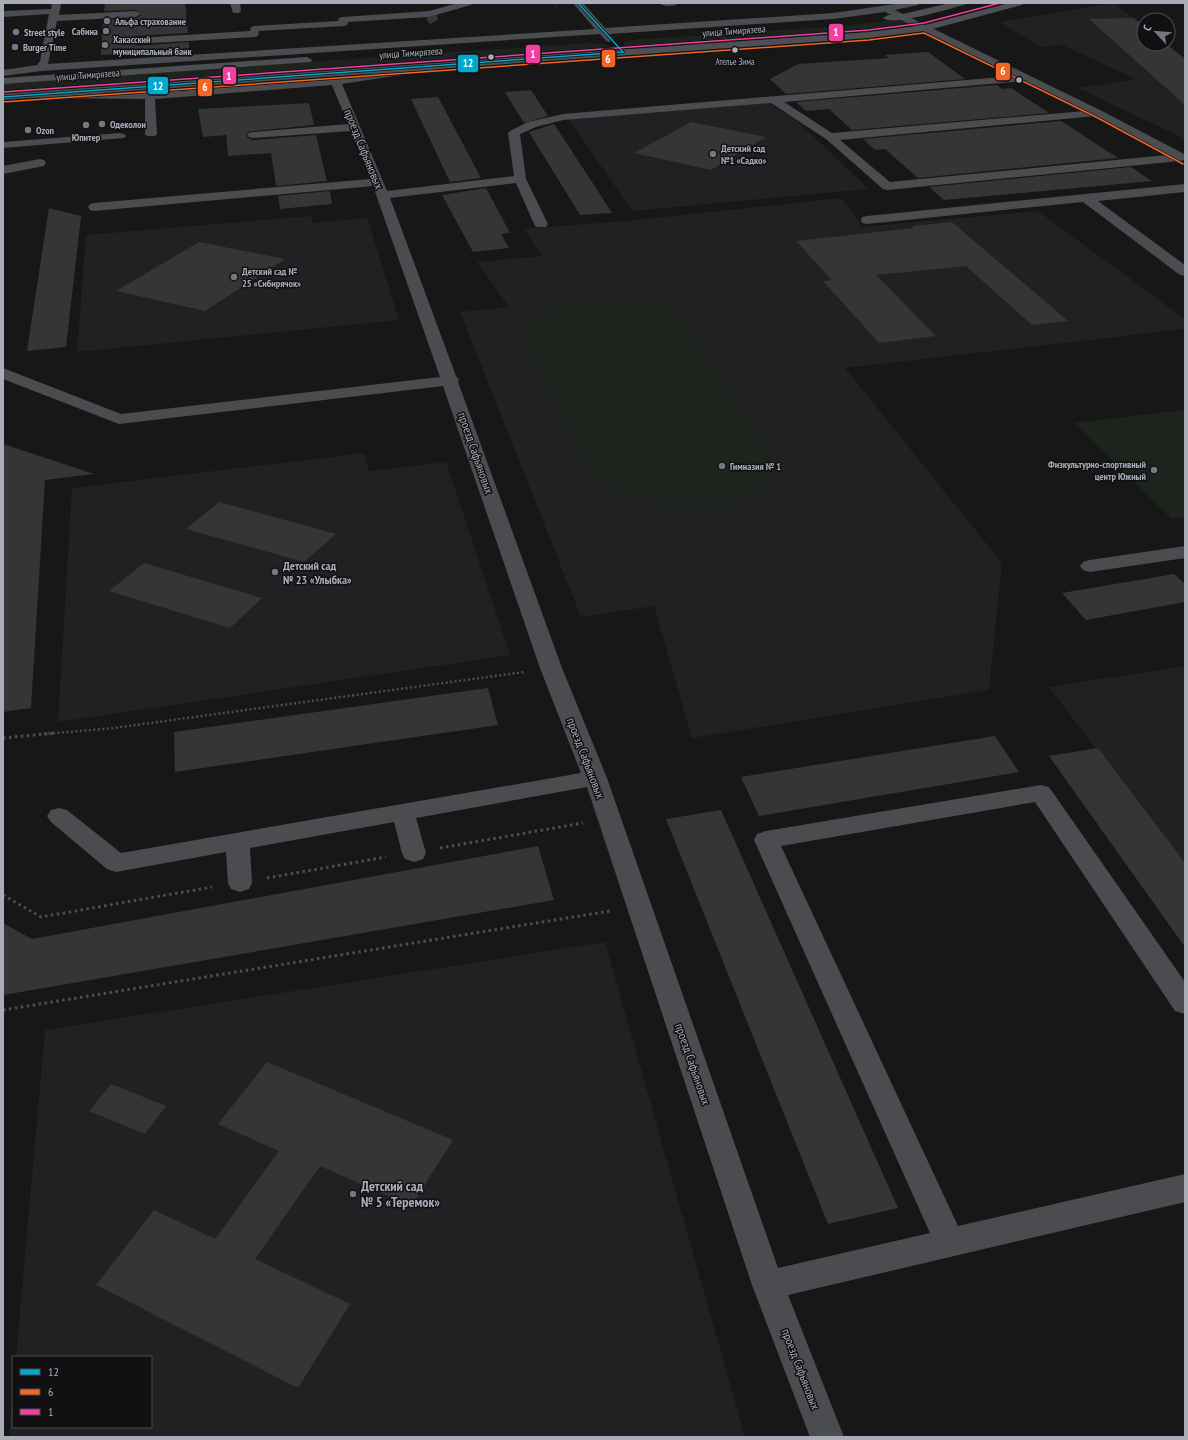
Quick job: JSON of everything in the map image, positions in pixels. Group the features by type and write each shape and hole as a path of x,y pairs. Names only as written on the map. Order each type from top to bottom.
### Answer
{"main road":[{"name":"улица Тимирязева","path":"3,81 849,23 903,17 961,3"},
{"name":"улица Тимирязева","path":"3,98 869,35 925,28 1019,3"},
{"path":"610,40 622,52"}],"street":[{"path":"3,14 55,11 136,17 136,3"},
{"path":"3,73 41,68 134,47 255,34 254,29 344,23 342,20 430,15 468,3"},
{"path":"578,3 610,40"},
{"path":"664,3 674,3"},
{"path":"134,47 602,31 833,16 886,9 915,3"},
{"path":"886,9 1098,113 1182,158"},
{"path":"41,68 45,60 55,11"},
{"path":"43,95 150,96 336,82 452,65"},
{"path":"541,224 520,179 514,133 532,124 563,116 773,100 1026,78"},
{"name":"проезд Сафьяновых","path":"336,82 380,188 450,380 551,668 595,778 768,1285 827,1437"},
{"path":"150,96 151,134"},
{"path":"773,100 830,137 887,186 1182,158"},
{"path":"830,137 1098,113"},
{"path":"253,135 355,127"},
{"path":"3,145 120,136"},
{"path":"3,170 40,163"},
{"path":"94,207 520,179"},
{"path":"866,220 1185,188"},
{"path":"1086,198 1185,272"},
{"path":"3,373 120,419 450,380"},
{"path":"1090,566 1185,552"},
{"path":"59,816 116,863 595,778"},
{"path":"950,1243 766,840 1041,793 1185,1003"},
{"path":"403,812 414,852"},
{"path":"238,841 240,883"},
{"path":"768,1285 1185,1188"}],"path":[{"path":"3,738 114,728 551,668"},
{"path":"3,895 41,917 609,819"},
{"path":"3,1010 639,906"}],"shaded area":[{"path":"1114,3 1136,20 1136,52 1176,51 1185,58 1185,139 1078,88 1136,79 1062,45 1040,47 1000,22"},
{"path":"896,20 905,21 913,25 854,32 637,47 624,46 624,43 632,40 842,26"},
{"path":"587,43 604,44 608,46 608,48 602,50 525,57 3,95 3,83"},
{"name":"Детский сад №1 «Cадко»","path":"768,103 795,119 869,189 632,211 568,118"},
{"name":"Гимназия № 1","path":"841,198 863,227 1038,211 1185,319 1185,329 845,368 1002,563 989,690 692,738 654,606 581,617 460,312 509,307 477,262 542,256 524,229 636,220"},
{"name":"Детский сад № 25 «Сибирячок»","path":"311,216 313,223 367,218 399,320 77,352 86,235"},
{"path":"614,299 650,302 666,308 683,319 772,455 772,473 760,487 740,500 710,507 669,507 633,499 609,487 589,471 524,336 524,327 532,317 553,308 580,302"},
{"name":"Физкультурно-спортивный центр Южный","path":"1184,410 1185,517 1172,519 1074,423"},
{"name":"Детский сад № 23 «Улыбка»","path":"364,453 369,471 446,462 510,655 58,722 72,488"},
{"path":"1185,666 1185,867 1049,687"},
{"name":"Детский сад № 5 «Теремок»","path":"605,942 745,1437 9,1437 12,1405 12,1428 152,1428 152,1356 16,1356 45,1030"}],"building":[{"path":"105,3 185,3 188,33 135,36 129,42 135,46 189,42 189,49 101,55 103,20 136,18 142,15 136,10 104,11"},
{"path":"1134,18 1136,20 1136,52 1176,52 1185,59 1185,105 1089,19"},
{"path":"928,52 965,79 786,94 770,79 798,64 889,58 885,55"},
{"path":"997,85 1002,89 1011,88 1049,113 852,130 829,109 806,111 796,102"},
{"path":"531,90 548,116 524,123 505,92"},
{"path":"438,97 481,178 450,182 411,99"},
{"path":"309,103 314,125 253,131 248,132 246,135 248,138 253,140 316,135 327,181 276,186 271,153 228,156 226,135 203,137 198,109"},
{"path":"1061,121 1118,158 918,178 885,149 875,150 863,139"},
{"path":"691,122 766,137 711,170 634,153"},
{"path":"554,124 612,213 580,215 529,132"},
{"path":"1131,167 1152,181 944,200 929,187"},
{"path":"486,188 510,233 501,234 509,248 473,252 442,195"},
{"path":"330,191 332,204 280,209 278,196"},
{"path":"49,208 81,216 66,347 27,351"},
{"path":"952,222 1068,321 1032,325 966,266 876,275 936,336 879,343 823,281 832,280 796,241 914,228 912,226"},
{"path":"199,242 285,259 205,311 116,291"},
{"path":"3,444 94,474 45,480 31,708 3,712"},
{"path":"219,502 336,534 304,562 186,529"},
{"path":"144,563 262,598 230,628 109,591"},
{"path":"1174,574 1185,584 1185,602 1086,620 1062,593"},
{"path":"488,688 498,725 175,772 174,732"},
{"path":"995,736 1019,772 759,816 741,777"},
{"path":"1098,748 1185,863 1185,947 1049,756"},
{"path":"721,810 898,1208 828,1224 666,819"},
{"path":"538,846 554,900 3,995 3,923 32,939"},
{"path":"267,1062 453,1140 411,1206 320,1166 255,1259 350,1304 298,1388 96,1285 154,1210 215,1239 279,1151 218,1124"},
{"path":"111,1084 166,1106 145,1134 89,1111"}],"tunnel":[{"path":"431,16 434,22"},
{"path":"134,52 135,45"}],"transit line":[{"name":"12","path":"578,3 623,52"},
{"name":"1","path":"3,92 869,30 924,23 1000,3"},
{"name":"6","path":"3,102 869,40 924,33 1096,117 1183,164"},
{"name":"12","path":"3,97 623,52"}],"place":[{"name":"Альфа страхование","path":"107,21"},
{"name":"Сабина","path":"106,31"},
{"name":"Street style","path":"16,32"},
{"name":"Хакасский муниципальный банк","path":"105,45"},
{"name":"Burger Time","path":"15,47"},
{"name":"Ателье Зима","path":"735,50"},
{"name":"Одеколон","path":"102,124"},
{"name":"Юпитер","path":"86,125"},
{"name":"Ozon","path":"28,130"},
{"name":"Детский сад №1 «Cадко»","path":"713,154"},
{"name":"Детский сад № 25 «Сибирячок»","path":"234,277"},
{"name":"Гимназия № 1","path":"722,466"},
{"name":"Физкультурно-спортивный центр Южный","path":"1154,470"},
{"name":"Детский сад № 23 «Улыбка»","path":"275,572"},
{"name":"Детский сад № 5 «Теремок»","path":"353,1194"}]}
